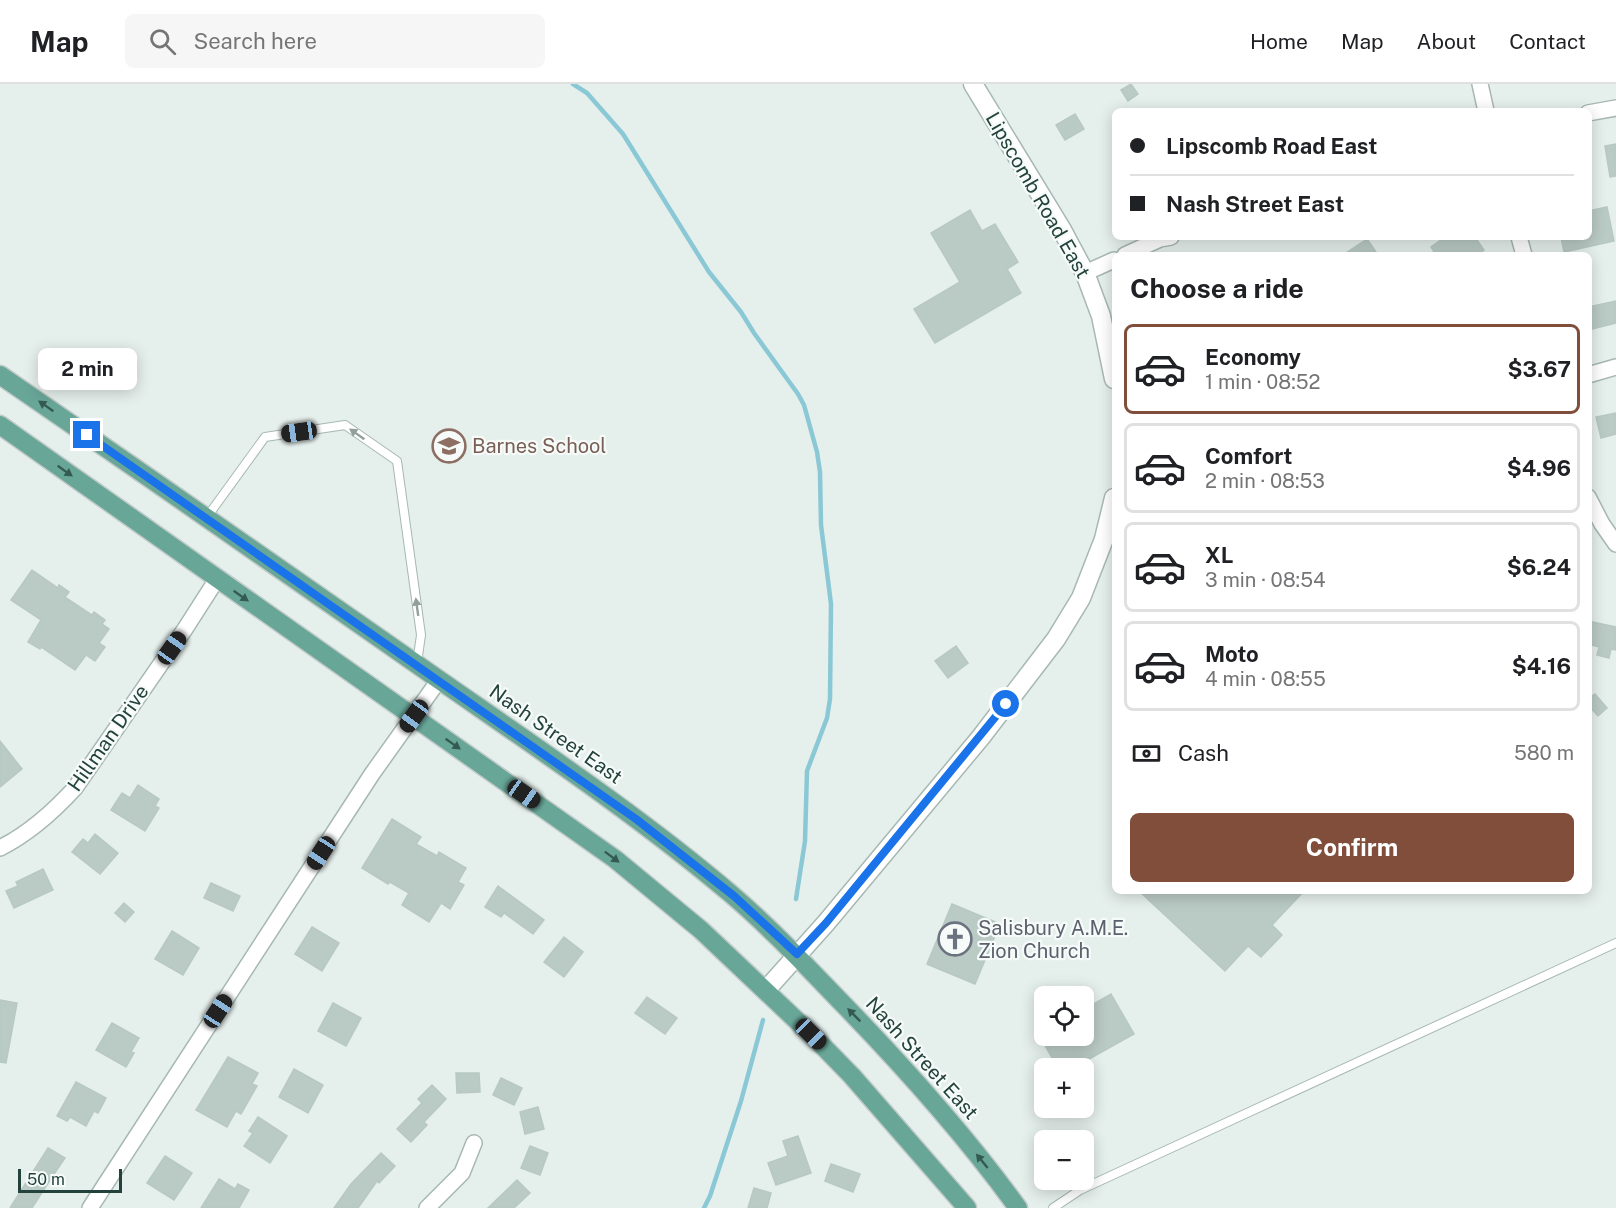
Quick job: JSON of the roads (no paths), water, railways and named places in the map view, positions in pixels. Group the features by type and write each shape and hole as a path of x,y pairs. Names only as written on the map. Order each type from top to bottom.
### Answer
{"main road":[{"name":"Nash Street East","path":"0,375 439,680 660,837 734,896 797,954 884,1046 935,1103 1018,1208"},
{"path":"0,426 615,859 701,930 766,990 852,1076 967,1208"}],"street":[{"name":"Lipscomb Road East","path":"973,84 1062,230 1085,273 1101,316 1112,369"},
{"path":"1480,84 1485,108"},
{"path":"1592,112 1616,108"},
{"path":"1132,252 1158,240"},
{"path":"1085,273 1112,261"},
{"path":"1592,374 1616,367"},
{"path":"1592,505 1616,544"},
{"path":"766,990 826,923 974,746 1056,639 1081,598 1104,539 1112,506"},
{"name":"Hillman Drive","path":"0,848 34,827 56,809 75,788 217,579"},
{"path":"90,1208 372,774 439,680"},
{"path":"427,1208 462,1173 474,1143"}],"lane":[{"path":"207,518 265,437 345,425 397,461 421,635 416,664"},
{"path":"1053,1208 1080,1190 1616,943"}],"waterway":[{"path":"573,84 587,93 623,134 709,272 741,312 798,394 804,405 817,452 820,472 821,525 831,604 830,699 827,718 807,771 805,841 796,899"},
{"path":"704,1208 741,1101 763,1020"}],"place":[{"name":"Barnes School","path":"449,446"},
{"name":"Salisbury A.M.E. Zion Church","path":"955,939"}]}
